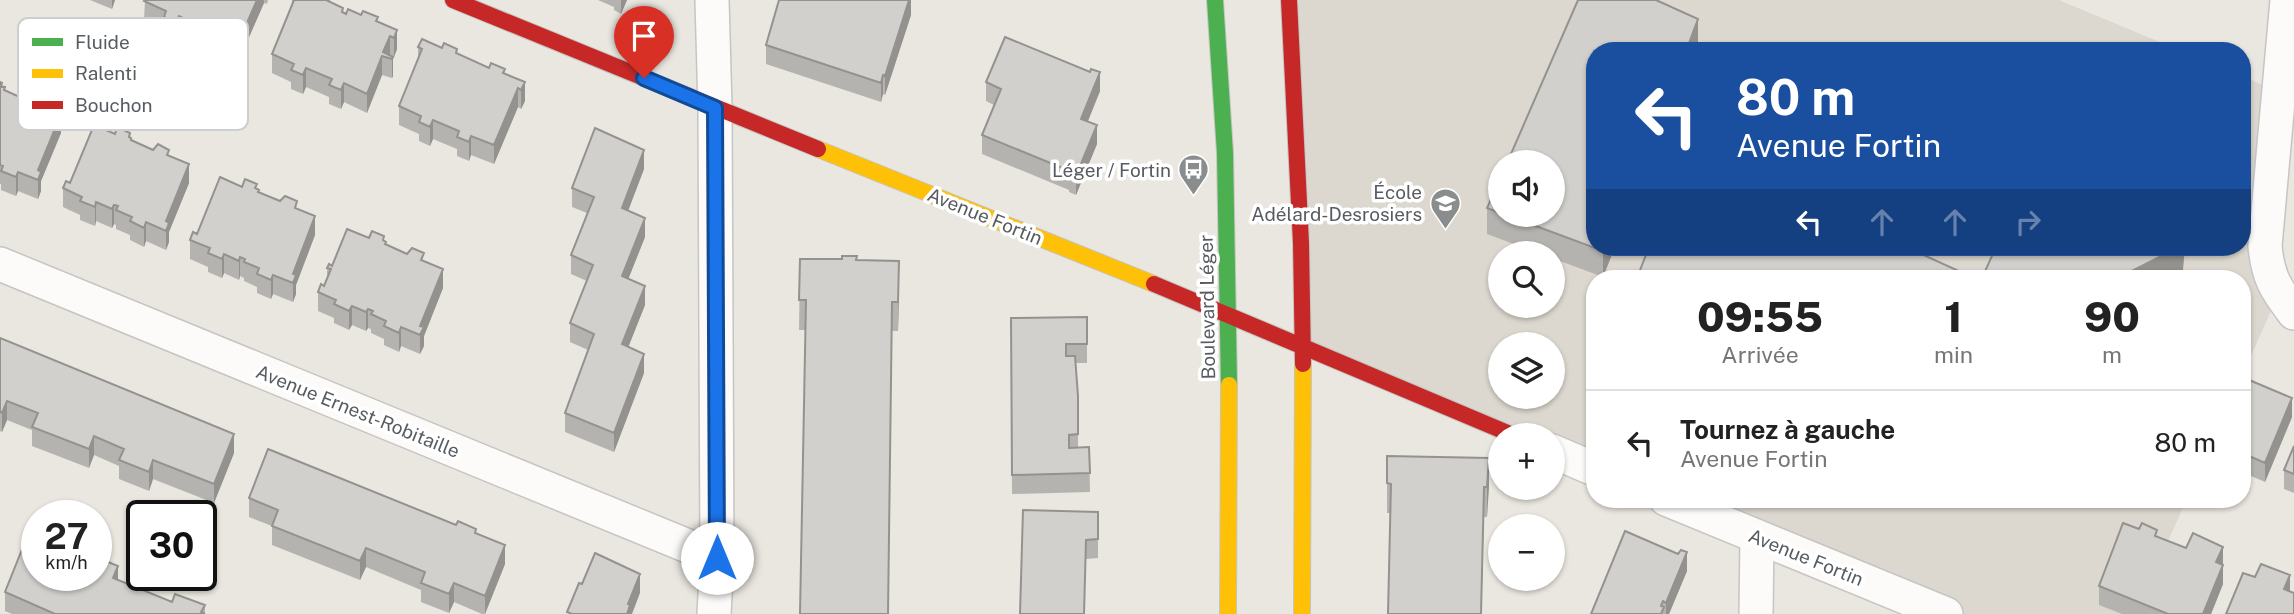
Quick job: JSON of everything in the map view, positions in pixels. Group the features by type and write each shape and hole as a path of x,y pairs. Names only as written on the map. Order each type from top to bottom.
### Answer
{"main road":[{"name":"Avenue Fortin","path":"453,0 1230,314 1488,425"},
{"name":"Boulevard Léger","path":"1215,0 1224,139 1230,314 1228,614"},
{"path":"1289,0 1301,243 1304,454 1302,614"}],"street":[{"path":"712,0 717,558 714,614"},
{"path":"2287,0 2265,246 2267,271 2294,313"},
{"name":"Avenue Ernest-Robitaille","path":"0,264 717,558"},
{"path":"1565,457 1586,466"},
{"name":"Avenue Fortin","path":"1688,508 1946,614"},
{"path":"1756,614 1757,537"}],"shaded area":[{"name":"École Adélard-Desrosiers","path":"1281,0 2059,0 2159,42 1586,42 1586,256 2251,256 2251,80 2279,92 2279,293 2251,356 2251,270 1586,270 1586,463 1565,446 1565,423 1488,425 1302,347"},
{"path":"1688,508 2183,508 2135,614 1946,614"}],"building":[{"path":"257,0 248,20 248,18 166,18 166,11 144,1"},
{"path":"294,0 329,0 343,8 342,12 346,14 348,9 361,15 363,11 378,17 376,21 397,30 394,38 390,36 383,52 393,57 382,56 367,94 344,83 341,90 329,85 332,79 306,68 303,75 291,70 294,64 272,54"},
{"path":"779,0 909,0 881,83 766,45"},
{"path":"1578,0 1656,0 1698,19 1689,42 1586,42 1586,245 1538,227 1565,227 1565,150 1513,150"},
{"path":"1005,37 1090,72 1091,69 1100,72 1081,119 1097,125 1076,176 1069,173 1070,171 982,135 1001,89 986,82"},
{"path":"422,39 442,48 444,43 457,49 456,53 489,68 491,63 505,69 503,73 525,82 521,90 518,88 494,145 471,136 469,142 457,137 459,131 433,120 430,127 419,122 421,116 399,106 422,49 418,47"},
{"path":"0,82 1,86 5,87 4,90 18,96 18,130 54,130 38,170 41,172 38,180 18,172 16,177 1,171 3,166 0,165"},
{"path":"595,128 644,150 622,208 645,218 622,276 645,286 622,344 644,354 614,433 565,413 594,334 570,323 593,265 571,255 594,197 572,188"},
{"path":"92,130 106,130 115,134 116,130 124,130 130,133 131,140 153,150 158,144 169,150 167,155 189,164 166,221 169,223 166,231 146,222 144,228 130,221 132,217 116,210 118,206 114,205 112,209 96,202 95,207 80,201 82,197 63,188 66,181 70,183"},
{"path":"220,177 242,187 245,179 257,184 255,188 258,192 280,201 285,196 297,201 295,208 315,216 293,274 296,275 293,283 273,275 271,280 257,274 259,268 244,262 245,259 240,257 239,261 224,254 222,259 208,253 210,248 190,240 193,232 197,234"},
{"path":"347,229 369,238 372,231 384,236 385,244 407,254 412,248 424,253 421,260 443,269 420,326 424,327 420,335 401,327 399,333 384,326 386,321 371,314 373,311 368,309 366,312 352,306 349,311 334,304 336,300 318,292 321,284 324,286 331,269 327,268 329,264 332,266"},
{"path":"842,256 857,256 856,260 899,261 898,302 892,302 888,614 800,614 806,300 799,300 800,259 842,259"},
{"path":"1646,256 1926,256 1956,270 1640,270"},
{"path":"1992,256 2161,256 2134,270 1986,270"},
{"path":"1087,317 1087,344 1066,344 1066,356 1075,356 1078,396 1078,434 1069,435 1069,448 1089,447 1090,473 1012,475 1011,318"},
{"path":"0,338 234,434 214,484 153,460 149,472 119,460 124,449 94,436 89,449 32,427 38,413 7,401 2,413 0,412"},
{"path":"2251,381 2292,398 2265,463 2251,457"},
{"path":"2294,446 2294,474 2284,470"},
{"path":"268,449 456,525 458,521 476,529 475,533 505,545 485,596 454,583 449,594 421,583 425,572 366,548 360,561 272,526 278,510 249,498"},
{"path":"1387,456 1488,458 1487,487 1484,487 1481,614 1388,614 1391,484 1387,483"},
{"path":"1023,510 1098,512 1098,539 1086,540 1084,614 1020,614"},
{"path":"2123,523 2139,529 2142,523 2157,530 2155,536 2186,548 2193,533 2223,547 2216,562 2223,565 2203,614 2168,614 2099,586"},
{"path":"1625,531 1678,554 1681,550 1687,552 1666,603 1663,601 1661,614 1591,614"},
{"path":"21,552 21,591 112,591 112,564 118,566 113,578 126,583 126,591 145,591 172,602 175,594 205,605 201,612 205,614 55,614 5,592"},
{"path":"595,553 640,574 628,604 627,614 567,612"},
{"path":"2261,564 2290,575 2284,589 2294,593 2294,614 2226,614 2243,573 2255,577"}],"traffic: fast":[{"path":"1215,0 1225,153 1229,385"}],"traffic: slow":[{"path":"818,149 1154,284"},
{"path":"1302,614 1303,364"},
{"path":"1228,614 1229,385"}],"traffic: jam":[{"path":"453,0 818,149"},
{"path":"1289,0 1301,243 1303,364"},
{"path":"1154,284 1488,425"}],"place":[{"name":"Léger / Fortin","path":"1194,197"},
{"name":"École Adélard-Desrosiers","path":"1445,230"}],"route":[{"path":"644,78 715,108 717,558"}]}
